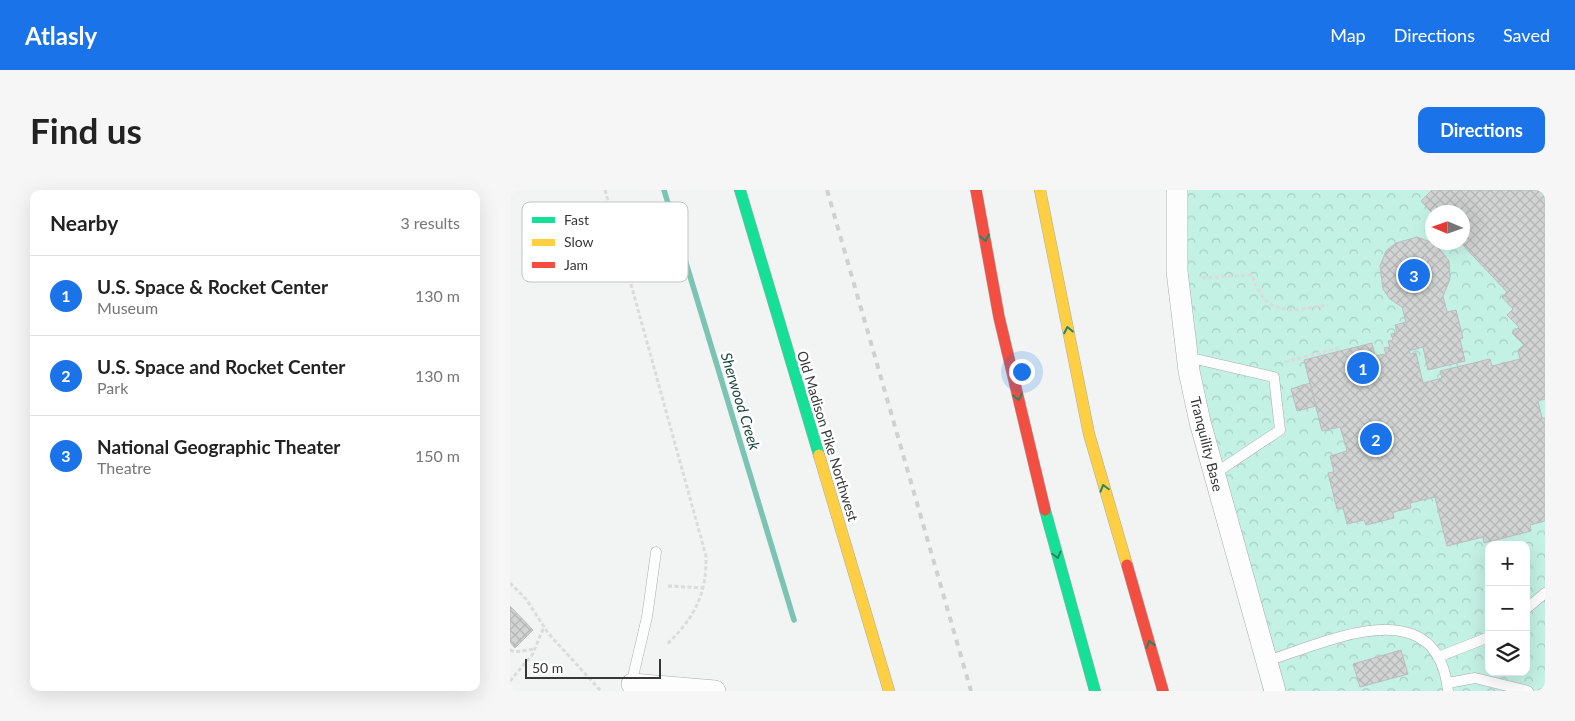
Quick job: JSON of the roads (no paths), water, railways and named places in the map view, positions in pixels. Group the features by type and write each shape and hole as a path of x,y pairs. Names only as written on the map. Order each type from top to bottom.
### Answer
{"main road":[{"name":"Old Madison Pike Northwest","path":"740,190 889,691"},
{"path":"976,190 1001,326 1030,451 1095,691"},
{"path":"1040,190 1088,434 1164,691"}],"street":[{"name":"Tranquility Base","path":"1177,190 1177,271 1187,357 1200,422 1275,691"},
{"path":"631,688 715,691"}],"lane":[{"path":"1187,357 1274,377 1280,430 1214,474"},
{"path":"631,688 647,617 656,552"},
{"path":"1530,606 1545,593"},
{"path":"1267,661 1343,637 1392,629 1416,635 1425,640 1438,657 1448,687 1475,678 1528,691"},
{"path":"1438,657 1485,639"}],"waterway":[{"name":"Sherwood Creek","path":"664,190 668,202"},
{"name":"Sherwood Creek","path":"688,269 794,620"}],"railway":[{"path":"827,190 971,691"}],"place":[{"name":"National Geographic Theater","path":"1414,275"},
{"name":"U.S. Space & Rocket Center","path":"1363,368"},
{"name":"U.S. Space and Rocket Center","path":"1376,439"}]}
